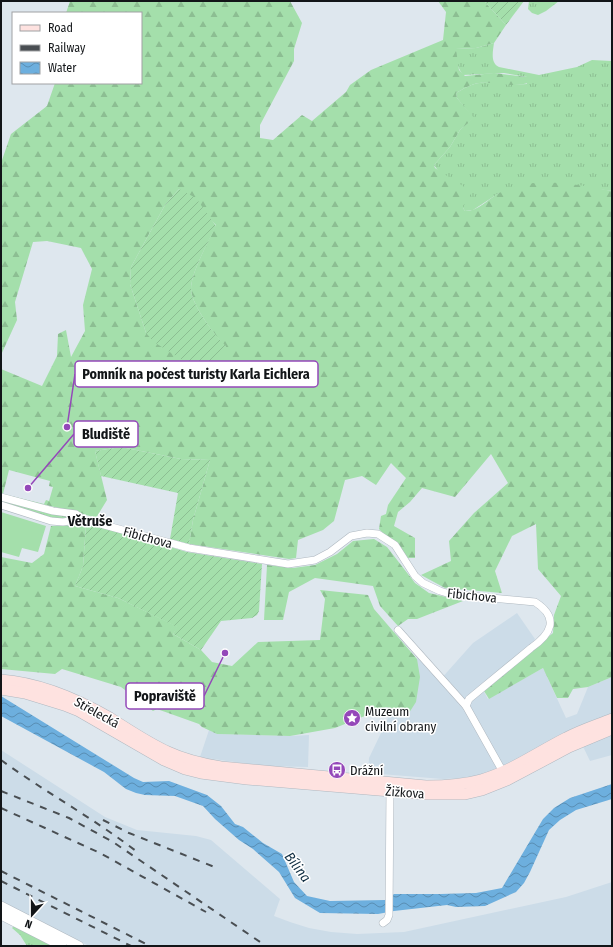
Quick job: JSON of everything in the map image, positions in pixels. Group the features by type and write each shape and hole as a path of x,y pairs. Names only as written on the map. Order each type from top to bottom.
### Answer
{"main road":[{"name":"Střelecká","path":"1,680 32,685 68,697 108,717 186,764"},
{"name":"Střelecká","path":"1,689 25,693 64,705 164,760 186,764"},
{"name":"Žižkova","path":"390,787 446,786 481,780 503,772 568,737 612,719"},
{"name":"Žižkova","path":"186,764 201,773 219,776 390,787 445,795 465,794 482,790 507,780 569,747 612,729"}],"street":[{"name":"Fibichova","path":"1,498 53,511 76,514 82,519"},
{"name":"Fibichova","path":"1,505 51,521 64,522 82,519 189,548 288,564 315,560 330,552 351,536 367,533 378,534 395,545 415,576 423,583 440,592 535,602 548,613 550,625 548,634 470,699 466,706"},
{"path":"398,630 466,706 503,772"},
{"path":"383,923 387,920 389,915 390,787"},
{"path":"1,906 79,946"},
{"path":"1,915 62,946"}],"shaded area":[{"path":"517,613 535,639 532,644 480,685 488,699 543,668 566,718 577,714 588,687 612,677 612,755 590,761 574,728 494,772 463,778 443,779 368,773 369,758 392,710 407,716 417,659 419,657 440,680 473,643"},
{"path":"209,730 217,734 290,736 309,735 308,767 266,766 200,757"},
{"path":"1,750 105,817 137,830 196,836 211,840 280,899 274,916 290,922 309,928 331,932 357,934 404,932 566,897 612,882 612,946 89,946 1,901"}],"green space":[{"path":"70,1 290,1 302,23 294,49 294,61 260,125 260,138 273,140 302,115 312,121 346,92 350,85 371,70 443,40 446,12 438,1 484,1 506,25 494,43 476,48 456,49 459,70 465,76 494,73 527,77 530,79 530,82 518,85 479,83 456,93 457,98 474,118 460,130 450,147 434,165 435,168 472,192 463,206 465,211 478,208 497,194 517,186 529,184 553,182 612,191 612,677 588,687 573,689 568,698 557,698 543,668 489,699 484,691 553,633 554,615 561,596 538,569 536,524 512,536 495,571 502,593 445,588 421,575 451,561 449,541 474,513 508,483 491,454 455,497 422,488 410,502 398,512 394,526 415,538 415,558 406,558 379,529 381,516 386,514 388,505 406,478 391,463 376,485 362,476 345,480 334,521 323,530 298,540 296,558 289,559 189,544 193,520 210,460 181,459 121,447 95,451 107,500 96,518 77,512 1,495 1,369 42,386 57,356 58,334 66,330 71,357 85,331 83,305 92,269 81,248 47,241 33,242 15,302 17,320 1,355 1,163 11,134 47,106 55,84 142,84 142,12 66,12","holes":["179,189 216,225 197,265 191,289 199,311 210,328 226,347 146,333 130,284 131,267 165,205","9,470 50,481 49,486 53,487 49,501 46,500 44,504 3,494"]},
{"path":"484,1 524,1 506,25"},
{"path":"529,1 559,1 538,15 532,13 528,9"},
{"path":"494,43 493,60 496,65 499,67 539,75 577,67 592,60 612,61 612,191 598,189 499,193 473,210 465,211 434,165 450,147 460,130 473,118 457,98 456,93 479,83 527,84 527,77 504,73 463,75 457,63 456,49 476,48"},
{"path":"179,189 196,198 216,226 197,266 191,289 199,311 210,328 226,346 207,376 154,342 146,333 130,284 131,267 165,205"},
{"path":"121,447 181,459 210,460 193,520 189,544 170,539 178,493 101,476 95,451"},
{"path":"1,499 75,517 58,520 1,503"},
{"path":"1,512 46,526 38,552 22,548 19,557 1,552"},
{"path":"86,525 83,566 75,586 118,598 178,627 173,634 201,650 212,662 232,666 258,642 320,640 325,599 320,590 368,595 374,609 417,659 420,677 416,702 407,716 387,707 335,728 290,736 217,734 199,724 157,709 153,711 121,687 62,669 55,674 1,669 1,557 32,563 44,554 51,526"},
{"path":"86,525 98,525 187,552 262,564 259,611 257,615 252,618 221,621 201,650 173,634 177,627 118,598 75,586 83,566"},
{"path":"374,539 387,547 415,583 429,593 463,601 417,619 408,619 398,626 380,606 373,586 315,578 289,592 283,620 264,620 267,565 293,568 315,565 337,554 353,541"},
{"path":"14,926 53,946 27,946 20,935 12,928"}],"water":[{"path":"1,696 134,778 143,782 169,781 207,795 221,806 235,824 243,827 263,843 282,854 294,882 307,896 330,901 385,900 394,894 476,893 502,888 543,819 554,808 570,798 612,784 612,799 576,810 560,820 549,830 524,883 516,892 485,906 456,907 447,905 378,914 320,913 295,898 279,872 253,849 239,840 215,819 203,806 175,796 145,795 126,789 104,772 1,716"}],"railway":[{"path":"1,760 103,827 136,851"},
{"path":"1,791 69,818 113,842 266,946"},
{"path":"1,808 100,853 206,912"},
{"path":"103,820 129,833 217,868"},
{"path":"1,871 150,946"},
{"path":"1,881 131,946"}],"place":[{"name":"Pomník na počest turisty Karla Eichlera","path":"67,427"},
{"name":"Bludiště","path":"28,488"},
{"name":"Popraviště","path":"225,653"},
{"name":"Muzeum civilní obrany","path":"352,718"},
{"name":"Drážní","path":"337,770"}],"district":[{"name":"Větruše","path":"90,521"}],"water label":[{"name":"Bílina","path":"298,867"}]}
